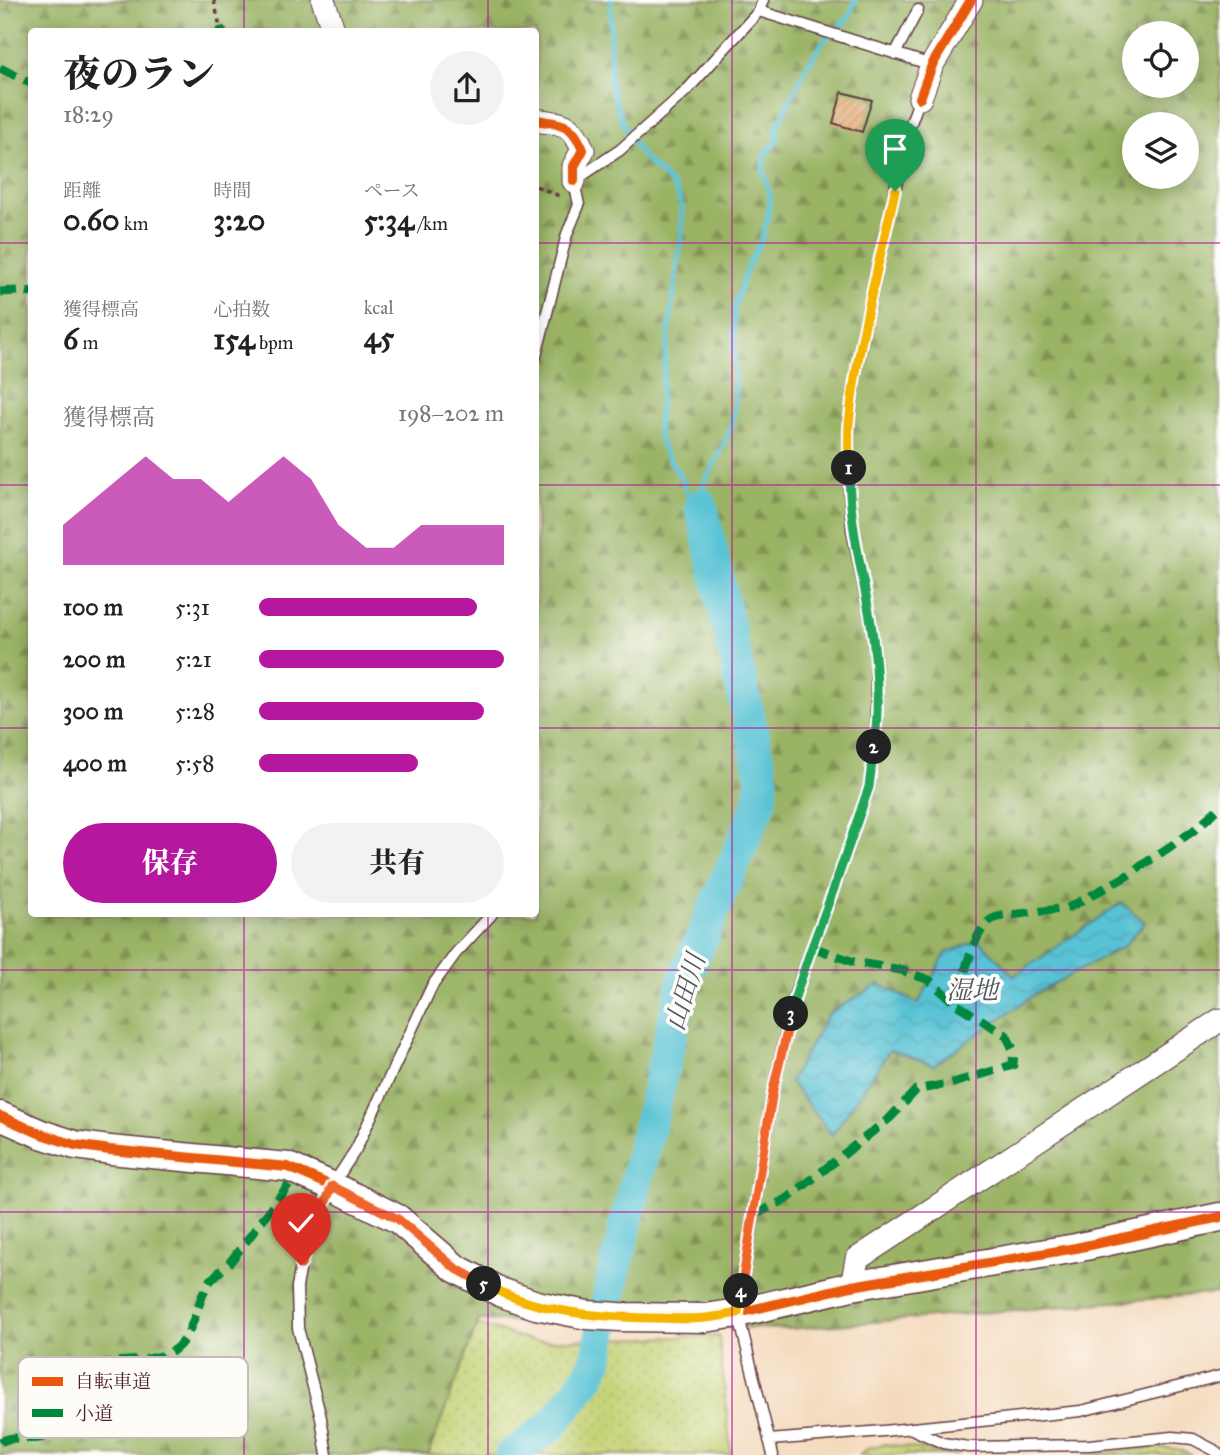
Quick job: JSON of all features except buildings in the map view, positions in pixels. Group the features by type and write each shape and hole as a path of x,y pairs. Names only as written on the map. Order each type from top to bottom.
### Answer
{"street":[{"path":"323,0 333,28"},
{"path":"920,98 932,65 971,0"},
{"path":"539,120 567,125 576,134 583,150 574,166 574,181"},
{"path":"852,1286 857,1259 1220,1020"},
{"path":"0,1116 75,1145 288,1167 398,1219 455,1268 500,1292 537,1305 587,1315 705,1318 738,1313 852,1286 1076,1248 1220,1217"}],"lane":[{"path":"539,344 567,234 579,205 574,181 620,150 687,91 761,6 819,31 932,65"},
{"path":"895,54 918,10"},
{"path":"773,1455 738,1313 773,1090 796,994 869,787 877,729 876,664 871,623 852,529 849,427 866,320 908,131 920,98"},
{"path":"327,1455 321,1418 298,1328 297,1287 301,1265 332,1186 356,1149 432,986 456,953 489,917"},
{"path":"769,1440 1081,1411 1220,1376"},
{"path":"912,1428 943,1443 968,1447 1089,1446 1173,1437 1193,1439 1219,1455"}],"path":[{"path":"214,0 222,28"}],"green space":[{"path":"0,0 1220,0 1220,1293 789,1329 479,1320 428,1455 0,1455"},
{"path":"246,1255 532,1341 719,1336 731,1455 130,1455 140,1438 248,1438 248,1357 187,1357"},
{"path":"885,1444 959,1455 860,1455 868,1448"},
{"path":"1154,1447 1177,1449 1192,1455 1084,1455"}],"water":[{"name":"湿地","path":"1121,903 1145,922 1124,946 1035,994 934,1065 890,1050 832,1135 790,1081 828,1014 879,984 918,1004 946,953 979,940 1014,976"}],"waterway":[{"name":"山田川","path":"611,0 610,83 618,110 635,145 674,189 682,207 682,231 658,423 660,442 666,454 690,498 701,505 704,484 730,431 735,408 734,309 767,221 770,197 763,169 766,152 778,140 776,129 804,71 822,43 850,16 855,0"},
{"name":"山田川","path":"511,1455 552,1425 589,1376 598,1356 605,1312 684,979 760,802 762,777 701,505"}],"marked path":[{"path":"0,68 28,82"},
{"path":"0,292 28,292"},
{"path":"753,1215 787,1199 891,1117 916,1090 953,1083 1013,1065 1014,1051 1006,1035 956,1004 972,949 989,921 1003,916 1068,908 1125,877 1193,831 1220,807"},
{"path":"812,947 854,962 901,970 929,980 956,1004"},
{"path":"158,1357 181,1344 208,1284 231,1261 289,1184"},
{"path":"0,1442 18,1438"},
{"path":"18,1438 39,1438"}],"cycle path":[{"path":"920,98 932,65 971,0"},
{"path":"539,120 565,126 579,141 583,150 574,166 574,181"},
{"path":"0,1116 75,1145 288,1167 398,1219 455,1268 500,1292 536,1305 587,1315 705,1318 738,1313 852,1286 1076,1248 1220,1217"}],"route":[{"path":"301,1265 332,1186 398,1219 455,1268 500,1292 537,1305 587,1315 620,1317 705,1318 738,1313 773,1090 796,994 869,787 877,729 876,664 871,623 852,529 849,427 866,320 895,191"}]}
